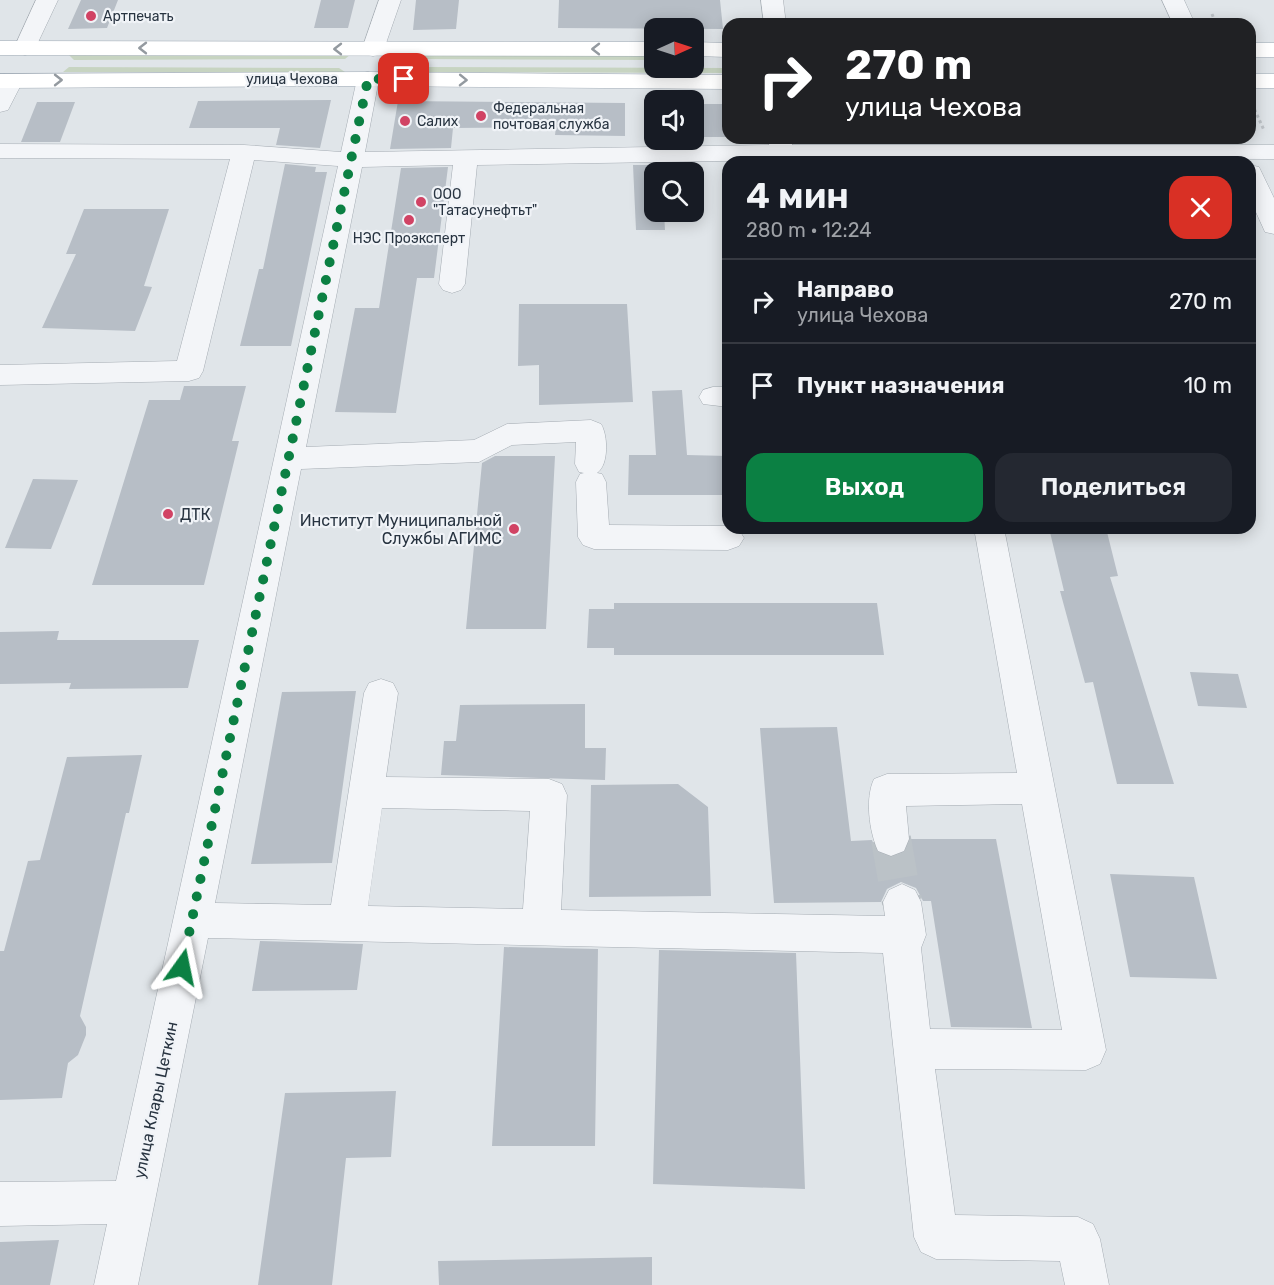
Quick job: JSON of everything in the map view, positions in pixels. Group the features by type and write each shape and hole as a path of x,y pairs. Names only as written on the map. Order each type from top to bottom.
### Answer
{"main road":[{"name":"улица Чехова","path":"0,48 722,82"},
{"name":"улица Чехова","path":"6,81 644,50"},
{"path":"704,50 722,50"},
{"path":"1256,50 1274,50"},
{"path":"1256,81 1274,81"}],"street":[{"path":"25,48 47,0"},
{"name":"улица Клары Цеткин","path":"116,1285 370,64 390,0"},
{"path":"772,0 775,18"},
{"path":"1173,0 1181,18"},
{"path":"0,105 6,81"},
{"path":"1242,156 1270,142"},
{"path":"0,151 244,152 351,160 466,158 781,145 908,156"},
{"path":"0,375 189,371 244,152"},
{"path":"452,284 466,158"},
{"path":"1256,187 1274,226"},
{"path":"288,459 479,451 507,435 591,432 594,537 728,538"},
{"path":"912,1049 1086,1050 990,534"},
{"path":"347,923 381,693"},
{"path":"891,839 887,790 1037,788"},
{"path":"366,792 549,795 541,927"},
{"path":"192,920 541,927 901,918 912,1049 936,1237 1078,1239 1087,1285"},
{"path":"0,1204 133,1202"}],"path":[{"path":"1256,111 1270,142"}],"green space":[{"path":"68,54 351,54 345,59 74,60"},
{"path":"416,54 644,55 644,60 419,59"},
{"path":"69,67 339,68 345,72 63,72"},
{"path":"423,67 644,68 644,73 415,72"},
{"path":"704,68 722,68 722,73 704,73"}],"building":[{"path":"81,0 118,0 107,28 68,29"},
{"path":"321,0 355,0 348,28 314,28"},
{"path":"416,0 459,0 456,29 413,30"},
{"path":"559,0 720,0 722,29 704,29 704,18 644,18 644,29 558,28"},
{"path":"331,100 320,148 276,145 280,128 189,128 198,101"},
{"path":"398,101 625,103 625,136 555,135 556,127 453,128 451,148 390,149"},
{"path":"37,102 75,102 60,142 21,142"},
{"path":"704,104 722,104 722,137 704,137"},
{"path":"285,164 316,167 315,172 327,172 291,346 240,346 259,269 263,269"},
{"path":"633,165 644,165 644,222 665,222 665,230 636,230"},
{"path":"448,167 434,278 417,278 396,413 335,412 355,308 379,308 401,168"},
{"path":"84,209 169,209 144,286 152,287 135,331 42,328 76,254 66,254"},
{"path":"519,304 627,304 633,402 539,405 539,365 518,366"},
{"name":"ДТК","path":"184,386 246,386 232,441 239,441 204,585 92,585 149,400 180,400"},
{"path":"682,390 687,455 722,456 722,495 628,495 629,455 656,455 652,391"},
{"path":"495,456 555,456 546,629 466,629 482,463"},
{"path":"33,479 78,480 51,549 5,548"},
{"path":"1050,534 1108,534 1118,576 1110,577 1174,784 1117,784 1093,682 1085,683 1060,591 1064,591"},
{"path":"614,603 877,603 884,655 614,655 614,648 587,648 589,609 614,609"},
{"path":"59,631 57,640 199,640 188,688 69,689 71,683 0,684 0,632"},
{"path":"1190,672 1238,674 1247,708 1198,706"},
{"path":"356,691 332,863 251,864 282,692"},
{"path":"585,704 585,748 606,748 605,780 441,775 444,741 456,741 460,705"},
{"path":"837,727 851,841 872,840 877,853 892,858 905,853 911,839 996,839 1032,1028 951,1027 931,901 923,901 916,888 901,882 887,889 881,902 774,903 760,728"},
{"path":"142,755 129,813 126,813 80,1016 86,1027 86,1035 78,1055 68,1063 62,1098 0,1100 0,951 4,951 28,861 40,860 67,757"},
{"path":"678,784 708,807 711,896 589,897 591,785"},
{"path":"1110,874 1194,877 1217,979 1130,977"},
{"path":"260,941 363,944 357,990 252,991"},
{"path":"504,947 598,949 595,1146 492,1146"},
{"path":"659,950 796,953 805,1189 653,1184"},
{"path":"396,1091 391,1157 346,1158 332,1285 258,1285 285,1093"},
{"path":"59,1240 50,1285 0,1285 0,1242"},
{"path":"652,1257 652,1285 439,1285 438,1261"}],"tunnel":[{"path":"891,839 902,902"}],"place":[{"name":"Артпечать","path":"91,16"},
{"name":"Федеральная почтовая служба","path":"481,116"},
{"name":"Салих","path":"405,121"},
{"name":"ООО \"Татасунефтьт\"","path":"421,202"},
{"name":"НЭС Проэксперт","path":"409,220"},
{"name":"ДТК","path":"168,514"},
{"name":"Институт Муниципальной Службы АГИМС","path":"514,529"}],"route":[{"path":"182,967 368,79 404,79"}]}
